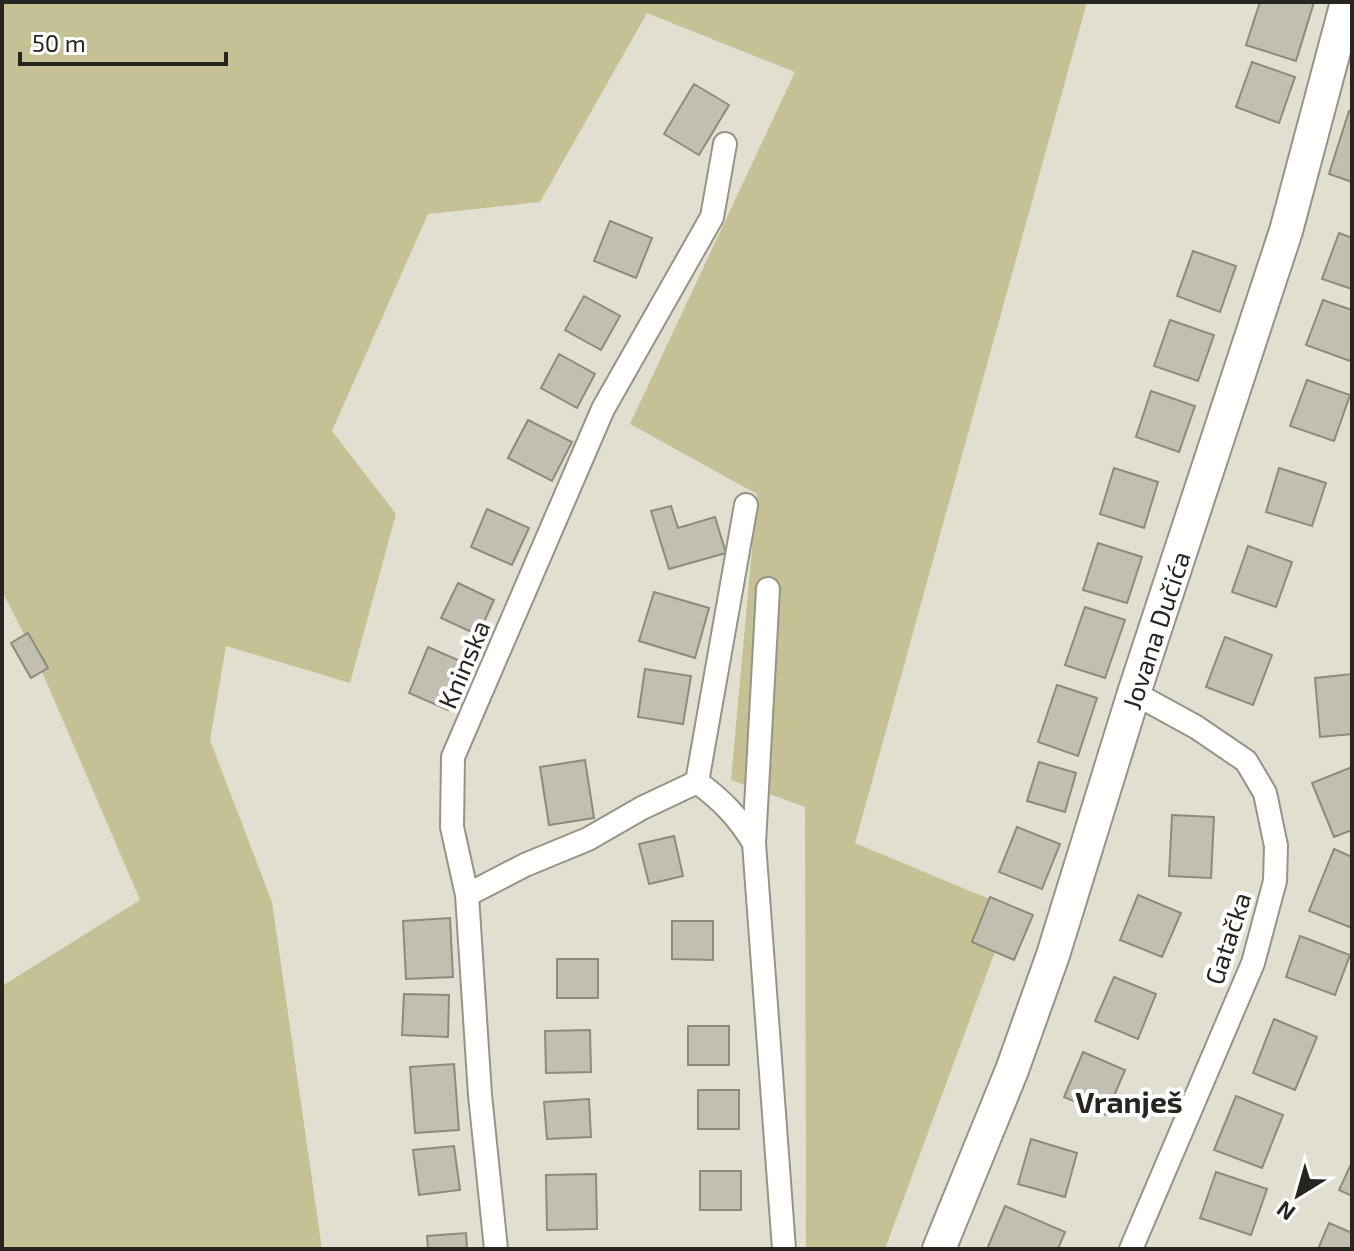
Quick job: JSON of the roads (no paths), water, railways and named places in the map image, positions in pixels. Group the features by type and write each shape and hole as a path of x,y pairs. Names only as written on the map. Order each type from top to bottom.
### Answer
{"main road":[{"name":"Jovana Dučića","path":"939,1249 1012,1070 1053,955 1134,693 1286,231 1347,2"}],"street":[{"name":"Kninska","path":"496,1249 480,1095 467,895 452,827 453,757 603,409 712,217 725,144"},
{"path":"697,782 746,505"},
{"path":"768,589 754,843 784,1249"},
{"name":"Gatačka","path":"1131,1249 1253,963 1275,881 1276,846 1265,793 1246,761 1196,727 1134,693"},
{"path":"467,895 525,865 588,839 642,808 697,782"},
{"path":"697,782 739,817 754,843"}],"district":[{"name":"Vranješ","path":"1129,1101"}]}
